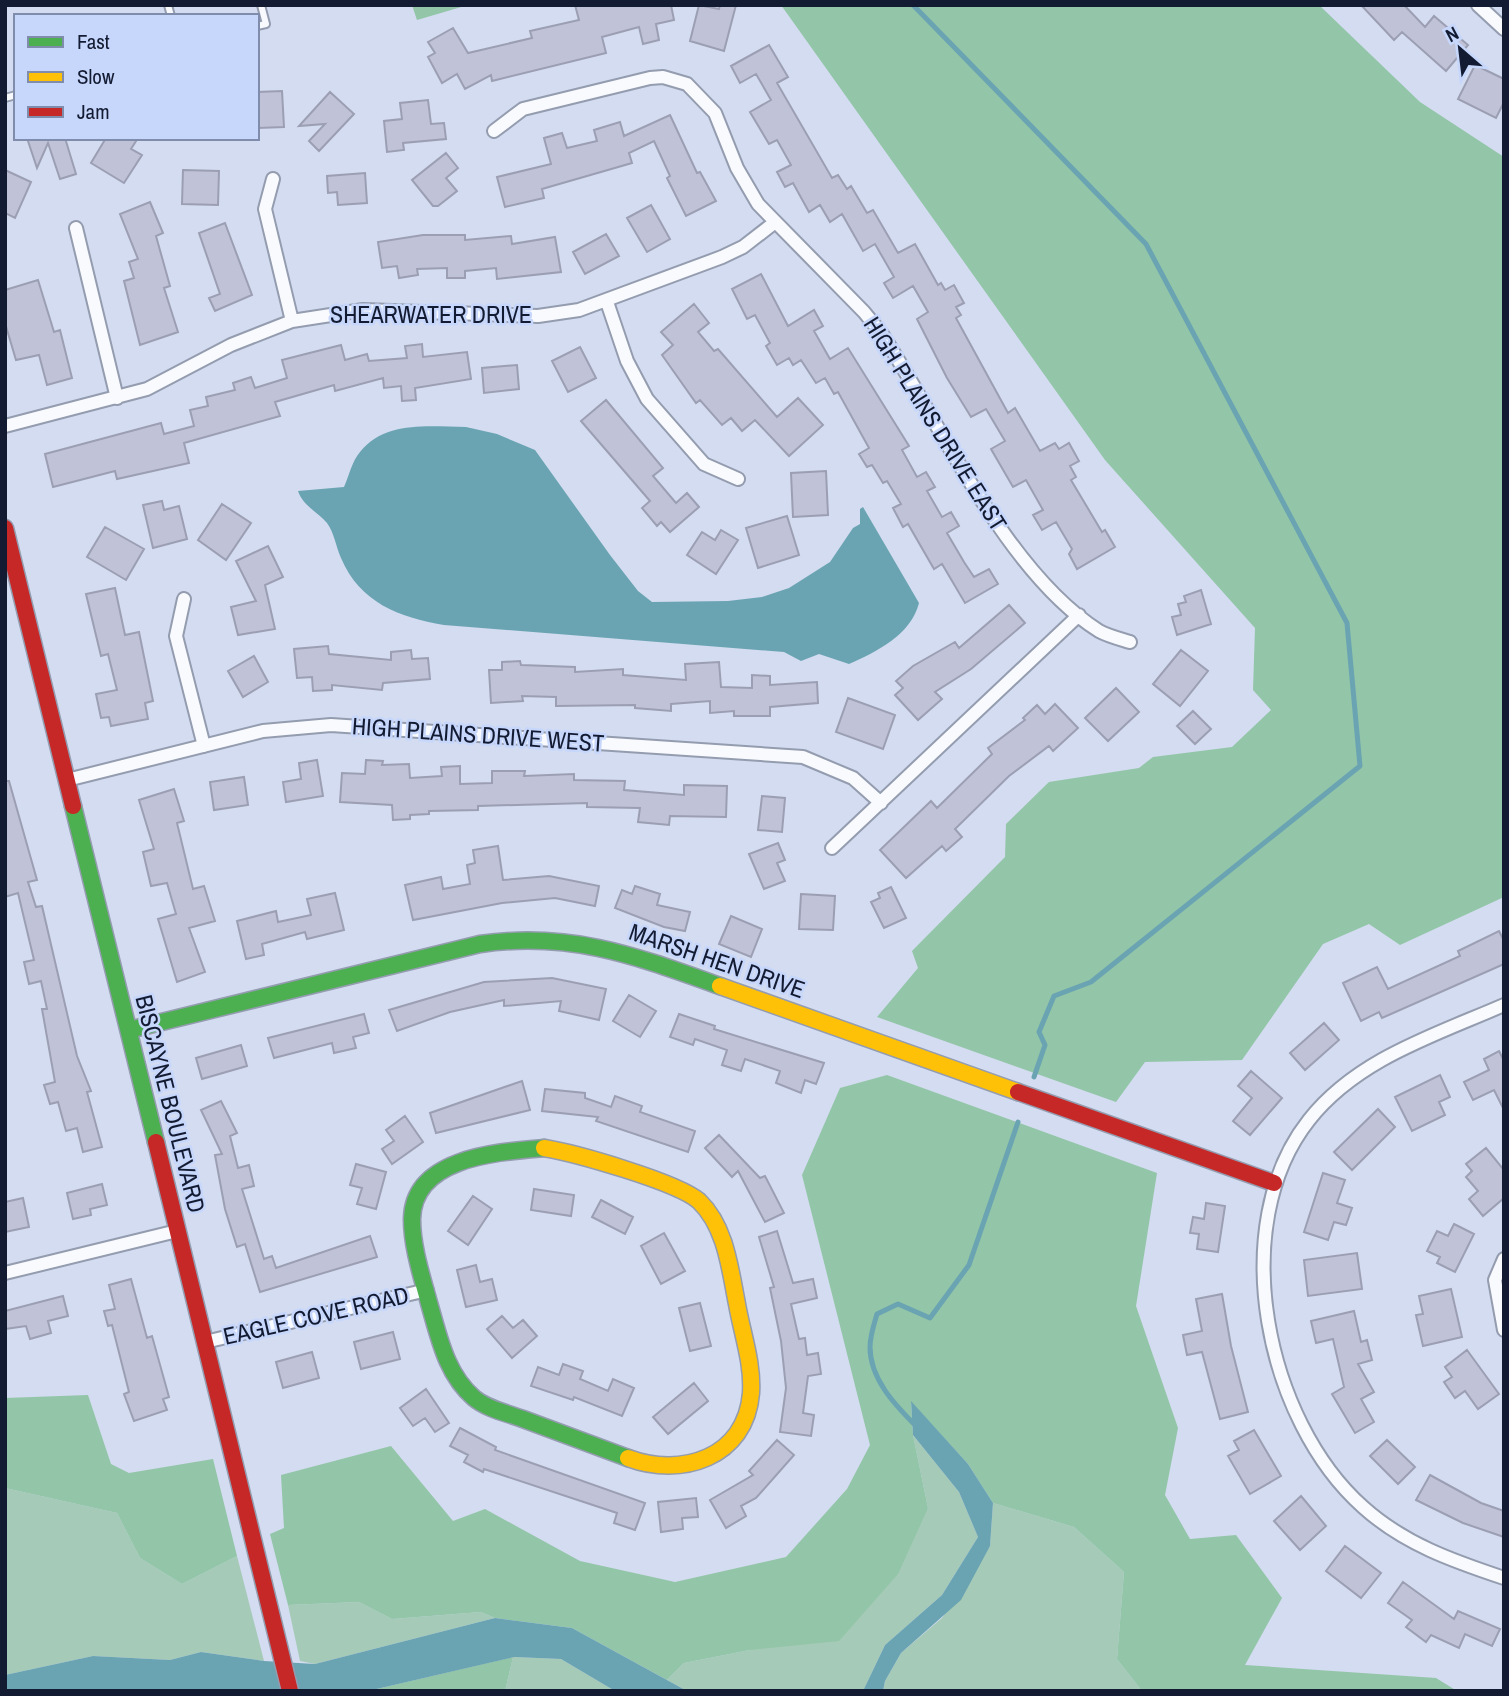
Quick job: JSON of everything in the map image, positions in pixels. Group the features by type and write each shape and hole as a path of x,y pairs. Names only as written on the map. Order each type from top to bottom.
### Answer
{"street":[{"path":"1478,5 1504,29"},
{"name":"HIGH PLAINS DRIVE EAST","path":"495,131 523,109 624,84 663,78 687,84 715,113 747,187 774,223 864,312 882,334 1013,547 1079,615 1101,632 1130,642"},
{"path":"273,179 265,209 292,321"},
{"name":"SHEARWATER DRIVE","path":"5,426 147,389 230,345 292,321 363,310 538,316 579,310 607,302 722,257 743,247 774,223"},
{"path":"76,228 117,398"},
{"path":"607,302 627,360 646,399 704,464 738,479"},
{"name":"BISCAYNE BOULEVARD","path":"5,528 290,1691"},
{"path":"184,598 176,636 204,746"},
{"path":"832,848 1079,615"},
{"name":"HIGH PLAINS DRIVE WEST","path":"68,780 263,731 331,726 803,757 853,778 881,803"},
{"name":"MARSH HEN DRIVE","path":"129,1030 480,944 514,938 569,939 628,953 1274,1183"},
{"path":"1504,1006 1391,1055 1360,1073 1309,1119 1274,1183 1264,1234 1266,1304 1287,1392 1312,1445 1357,1501 1399,1534 1446,1558 1504,1578"},
{"path":"533,1149 569,1152 696,1198 713,1215 722,1235 750,1373 748,1413 739,1431 711,1458 693,1466 671,1469 651,1467 482,1404 466,1391 453,1374 427,1290 412,1223 415,1202 424,1184 439,1171 456,1164 533,1149"},
{"path":"5,1273 177,1231"},
{"path":"1504,1259 1495,1280 1504,1330"},
{"name":"EAGLE COVE ROAD","path":"205,1342 427,1290"}],"lane":[{"path":"259,25 266,23 261,5"}],"green space":[{"path":"412,5 468,5 417,20"},
{"path":"781,5 1319,5 1420,102 1504,157 1504,897 1400,945 1369,924 1323,944 1242,1060 1145,1062 1116,1102 877,1017 918,968 912,951 1005,857 1006,824 1049,782 1139,768 1153,757 1232,747 1271,710 1253,690 1255,628 1105,460"},
{"path":"887,1075 1157,1173 1136,1306 1178,1428 1165,1495 1190,1539 1236,1535 1282,1598 1245,1665 1436,1678 1457,1691 1142,1691 1117,1659 1124,1572 1074,1527 993,1503 968,1464 911,1402 913,1435 928,1508 898,1574 839,1641 750,1650 684,1663 667,1680 572,1628 495,1618 481,1612 392,1619 359,1602 288,1605 270,1534 284,1528 281,1475 391,1446 453,1521 485,1509 580,1561 675,1582 786,1557 847,1489 870,1445 802,1175 840,1088"},
{"path":"88,1395 111,1464 129,1473 213,1459 237,1556 182,1584 140,1558 117,1513 5,1488 5,1398"},
{"path":"913,1435 959,1492 978,1537 942,1595 885,1645 863,1691 687,1691 667,1680 684,1663 750,1650 928,1508"},
{"path":"5,1488 117,1513 140,1558 182,1584 237,1556 264,1661 201,1652 170,1660 93,1656 5,1675"},
{"path":"993,1503 1074,1527 1124,1572 1117,1659 1142,1691 883,1691 885,1681 901,1653 942,1618 990,1546"},
{"path":"359,1602 392,1619 481,1612 495,1618 315,1664 300,1661 288,1605"},
{"path":"513,1657 561,1659 615,1691 505,1691"},
{"path":"513,1657 505,1691 368,1691"}],"water":[{"path":"423,426 466,427 497,434 535,450 610,555 638,591 652,602 728,601 762,597 789,588 830,562 853,528 860,524 860,509 863,507 919,603 915,614 891,641 849,664 819,654 801,661 784,652 444,625 397,612 370,597 359,586 341,558 329,527 303,501 298,491 344,487 357,456 371,442 395,430"},
{"path":"911,1401 968,1464 993,1503 990,1546 961,1600 901,1653 885,1681 883,1691 863,1691 885,1645 942,1595 978,1537 959,1492 913,1435"},
{"path":"495,1618 572,1628 687,1691 615,1691 561,1659 514,1657 368,1691 5,1691 5,1675 93,1656 170,1660 201,1652 264,1661 315,1664"}],"building":[{"path":"575,5 671,5 674,20 656,24 659,40 643,44 639,27 602,37 606,53 492,81 491,75 465,89 457,74 442,83 428,57 435,53 428,42 453,28 468,53 532,38 530,31 579,20"},
{"path":"699,5 719,9 720,5 736,5 724,51 690,41"},
{"path":"1361,5 1404,5 1425,27 1434,16 1468,45 1446,71 1402,32 1394,40"},
{"path":"769,45 788,77 777,83 832,178 838,175 847,189 851,186 867,213 873,210 898,253 915,244 938,285 941,283 945,290 954,285 964,303 956,307 961,315 956,318 1008,413 1015,408 1040,451 1055,443 1059,449 1069,443 1079,461 1070,466 1076,477 1071,480 1102,532 1105,530 1115,547 1077,569 1069,554 1072,549 1056,522 1042,530 1033,515 1043,510 1026,480 1013,487 991,449 1005,441 986,409 971,417 947,378 917,319 928,312 913,286 893,298 884,283 894,277 875,244 863,251 842,214 830,222 820,205 809,212 793,183 785,187 777,172 791,165 777,140 769,144 750,112 771,100 756,74 740,83 731,66"},
{"path":"1475,65 1504,79 1504,102 1496,118 1458,99"},
{"path":"282,91 284,127 259,128 259,92"},
{"path":"330,92 354,114 319,151 309,141 325,124 299,126"},
{"path":"428,100 431,124 444,123 446,139 403,143 404,150 387,152 384,121 402,119 400,103"},
{"path":"670,115 697,173 700,172 716,201 686,216 667,178 670,176 654,141 629,153 632,163 542,189 544,198 505,207 497,177 551,164 544,138 562,133 567,148 597,141 594,130 620,122 624,136"},
{"path":"28,140 66,140 76,174 60,179 48,143 37,168"},
{"path":"105,140 137,140 131,149 142,155 124,183 91,163"},
{"path":"446,153 458,168 446,178 457,191 438,206 433,206 412,180"},
{"path":"5,170 31,182 15,218 5,213"},
{"path":"183,170 219,171 218,205 182,204"},
{"path":"365,173 367,203 338,205 337,192 328,193 327,176"},
{"path":"150,202 163,233 156,236 170,286 164,288 178,332 140,345 124,281 134,278 129,262 138,259 120,214"},
{"path":"651,205 670,239 647,252 627,218"},
{"path":"225,223 252,295 215,311 209,298 220,294 199,233"},
{"path":"606,234 619,256 585,274 573,252"},
{"path":"423,235 465,235 465,240 511,236 512,244 555,237 561,272 497,279 496,268 465,271 465,278 447,278 447,268 417,269 418,275 399,278 397,266 382,268 378,242"},
{"path":"761,274 788,326 814,310 823,326 814,331 830,359 848,348 909,446 902,450 917,477 926,472 935,487 927,491 942,517 951,512 959,526 947,533 964,562 974,577 989,569 998,584 965,603 942,564 934,569 908,524 903,527 893,508 901,504 887,481 883,483 872,465 867,467 859,454 869,448 838,392 834,394 825,378 816,383 801,360 793,365 789,358 777,365 766,346 770,343 755,315 747,319 732,289"},
{"path":"38,280 54,332 60,330 72,378 47,385 39,355 16,360 5,323 5,290"},
{"path":"694,304 709,323 698,332 714,351 718,349 777,417 798,398 823,425 789,456 755,420 742,431 731,418 722,425 700,400 696,403 662,355 673,345 661,332"},
{"path":"422,344 423,357 467,352 471,379 415,388 416,400 402,401 401,386 384,388 383,378 335,391 334,385 275,402 280,416 184,443 189,463 117,479 115,471 53,487 45,454 161,423 164,434 194,426 190,410 208,406 206,397 235,390 233,383 251,377 255,388 287,378 282,360 341,345 345,360 367,354 369,361 407,358 405,346"},
{"path":"580,347 596,378 568,392 552,361"},
{"path":"517,365 519,389 484,393 482,368"},
{"path":"606,400 663,468 653,476 676,503 687,493 699,507 670,532 661,522 657,526 642,508 650,501 581,421"},
{"path":"826,471 828,515 793,517 791,473"},
{"path":"162,501 164,510 179,506 187,539 153,548 143,505"},
{"path":"222,504 251,523 226,560 198,540"},
{"path":"787,516 799,555 758,568 746,528"},
{"path":"105,527 144,549 126,580 87,557"},
{"path":"721,530 738,540 716,574 687,555 702,532 715,540"},
{"path":"268,546 283,577 265,585 275,629 238,635 231,607 256,601 236,561"},
{"path":"115,588 125,635 139,632 153,701 145,703 148,719 111,726 109,717 101,718 96,694 117,690 108,654 101,656 86,594"},
{"path":"1201,590 1211,624 1177,635 1172,617 1181,615 1178,604 1186,602 1184,596"},
{"path":"1009,605 1025,623 971,669 935,692 942,699 918,720 895,695 903,688 896,681 913,666 955,642 959,648"},
{"path":"328,646 329,654 391,660 391,652 411,650 412,659 428,658 430,679 383,683 382,690 332,685 332,690 313,691 312,677 297,678 294,649"},
{"path":"1181,650 1208,671 1180,706 1153,684"},
{"path":"254,656 268,682 243,697 228,671"},
{"path":"520,661 521,665 575,667 575,672 623,669 623,675 686,680 685,664 719,662 721,687 752,688 752,675 770,676 770,685 817,682 818,703 770,707 770,716 734,716 734,711 710,713 710,701 671,704 671,711 635,708 635,705 556,706 556,697 522,696 523,701 491,703 489,670 502,670 502,662"},
{"path":"1116,688 1139,712 1108,741 1085,718"},
{"path":"848,698 895,715 883,749 836,732"},
{"path":"1055,704 1078,728 1053,751 1049,746 1009,776 955,829 962,837 946,851 942,846 906,878 880,850 931,801 937,808 992,754 988,748 1025,720 1023,718 1037,705 1045,714"},
{"path":"1193,711 1211,729 1195,744 1177,726"},
{"path":"317,760 323,796 286,802 283,782 301,779 299,763"},
{"path":"366,760 383,761 382,765 409,764 410,778 442,776 441,767 460,766 460,784 492,783 492,771 525,771 524,776 574,774 574,780 625,781 624,790 684,795 684,785 727,786 726,817 670,816 669,825 638,822 640,808 587,807 587,803 478,806 478,810 429,811 429,814 410,815 410,819 393,820 392,805 340,802 342,773 365,774"},
{"path":"244,777 248,805 214,810 210,782"},
{"path":"5,781 9,781 37,880 28,882 36,907 42,906 77,1056 91,1091 87,1092 102,1147 83,1152 77,1128 66,1131 58,1102 50,1104 44,1085 55,1082 42,1009 47,1009 41,981 29,984 24,962 34,960 18,893 5,897"},
{"path":"174,789 184,821 177,823 193,889 204,886 215,921 189,928 205,972 177,982 158,919 176,914 167,883 151,886 143,852 154,849 139,800"},
{"path":"762,796 785,798 782,832 758,830"},
{"path":"778,843 785,860 777,863 785,881 764,889 749,854"},
{"path":"498,846 503,880 549,876 599,886 595,906 555,898 502,903 413,920 405,885 441,877 443,889 470,884 467,865 475,863 473,850"},
{"path":"635,886 660,894 657,905 690,912 685,931 664,927 615,908 622,890 632,894"},
{"path":"891,887 906,918 884,928 871,902 880,898 878,893"},
{"path":"335,893 344,930 307,939 305,932 262,944 264,955 246,959 237,921 276,911 278,922 311,915 307,899"},
{"path":"801,894 835,896 833,930 799,929"},
{"path":"731,916 762,929 751,957 719,944"},
{"path":"1499,931 1504,941 1504,964 1382,1018 1379,1012 1361,1021 1343,983 1377,967 1388,989 1460,956 1458,951"},
{"path":"552,978 606,989 599,1020 559,1011 561,1001 504,1006 504,1000 450,1012 397,1031 389,1010 484,982"},
{"path":"629,995 656,1011 640,1037 613,1021"},
{"path":"364,1014 369,1033 353,1037 356,1048 334,1053 332,1043 274,1058 268,1038"},
{"path":"679,1014 715,1026 714,1029 824,1063 816,1084 805,1080 801,1093 776,1083 780,1071 745,1059 741,1071 722,1065 727,1050 695,1039 693,1045 670,1037"},
{"path":"1324,1023 1339,1040 1305,1070 1290,1053"},
{"path":"241,1045 247,1066 202,1079 196,1058"},
{"path":"1499,1051 1504,1061 1504,1110 1494,1090 1473,1100 1464,1082 1489,1070 1484,1059"},
{"path":"1251,1071 1282,1098 1250,1135 1233,1121 1252,1098 1238,1086"},
{"path":"1440,1075 1450,1097 1439,1102 1445,1115 1412,1131 1395,1097"},
{"path":"522,1081 530,1110 436,1133 430,1113"},
{"path":"545,1089 585,1093 585,1098 611,1107 615,1096 642,1106 640,1112 695,1131 688,1152 596,1121 598,1117 542,1111"},
{"path":"221,1101 237,1133 230,1136 238,1168 249,1165 254,1186 242,1189 264,1259 272,1256 276,1268 370,1236 377,1257 260,1292 245,1244 237,1247 225,1209 215,1155 222,1154 201,1110"},
{"path":"1378,1109 1395,1127 1352,1170 1334,1152"},
{"path":"405,1116 423,1142 392,1164 382,1149 394,1141 386,1130"},
{"path":"719,1135 760,1178 765,1176 784,1213 765,1222 738,1171 732,1177 705,1148"},
{"path":"1486,1148 1504,1170 1504,1198 1483,1216 1469,1199 1478,1191 1466,1177 1472,1171 1466,1164"},
{"path":"356,1164 386,1172 376,1209 357,1204 362,1188 350,1185"},
{"path":"1323,1173 1345,1180 1337,1203 1352,1208 1346,1225 1334,1222 1328,1240 1304,1232"},
{"path":"102,1184 107,1205 90,1209 91,1215 73,1219 67,1193"},
{"path":"534,1189 574,1195 571,1216 531,1210"},
{"path":"473,1196 492,1209 468,1245 448,1231"},
{"path":"23,1198 29,1227 5,1232 5,1202"},
{"path":"601,1200 633,1217 625,1234 592,1217"},
{"path":"1206,1203 1225,1206 1218,1252 1197,1249 1199,1234 1190,1233 1193,1217 1204,1219"},
{"path":"1454,1224 1474,1234 1455,1272 1437,1263 1440,1257 1427,1251 1437,1231 1448,1236"},
{"path":"777,1231 793,1283 813,1279 817,1298 791,1304 799,1339 805,1338 807,1355 818,1353 821,1374 808,1376 803,1413 814,1415 811,1436 780,1432 786,1388 781,1341 770,1288 774,1287 759,1237"},
{"path":"664,1233 685,1271 661,1284 641,1246"},
{"path":"1357,1253 1362,1289 1308,1296 1304,1260"},
{"path":"476,1265 480,1282 492,1279 497,1300 466,1307 457,1270"},
{"path":"131,1279 147,1338 152,1336 169,1397 163,1399 167,1410 134,1421 124,1394 129,1392 112,1325 108,1326 104,1311 115,1309 109,1285"},
{"path":"1451,1289 1462,1337 1423,1346 1416,1315 1423,1314 1419,1296"},
{"path":"1222,1294 1231,1346 1248,1412 1220,1419 1202,1352 1187,1355 1183,1335 1202,1331 1196,1299"},
{"path":"63,1296 68,1316 48,1321 51,1333 30,1339 26,1326 5,1329 5,1311"},
{"path":"700,1303 711,1346 690,1351 679,1308"},
{"path":"1354,1311 1361,1342 1367,1340 1372,1360 1358,1364 1374,1392 1361,1399 1374,1422 1355,1433 1332,1394 1344,1387 1333,1339 1316,1343 1311,1321"},
{"path":"502,1316 513,1328 523,1320 537,1336 512,1358 487,1329"},
{"path":"393,1332 400,1359 361,1369 354,1342"},
{"path":"1467,1350 1499,1394 1478,1409 1465,1391 1455,1398 1444,1382 1452,1377 1445,1367"},
{"path":"312,1352 319,1378 283,1388 276,1362"},
{"path":"563,1364 583,1371 580,1379 608,1391 613,1379 634,1388 622,1416 574,1397 573,1400 531,1386 538,1367 559,1375"},
{"path":"694,1383 708,1401 668,1434 653,1417"},
{"path":"426,1389 449,1423 435,1432 425,1418 413,1426 400,1408"},
{"path":"460,1428 496,1447 495,1450 645,1503 635,1530 614,1523 617,1513 484,1469 483,1472 464,1462 468,1455 450,1446"},
{"path":"1254,1430 1281,1476 1250,1494 1228,1456 1239,1450 1234,1441"},
{"path":"777,1440 794,1455 756,1498 741,1506 746,1516 726,1528 710,1500 753,1475 749,1471"},
{"path":"1387,1440 1415,1467 1398,1484 1370,1456"},
{"path":"1430,1475 1481,1503 1504,1511 1504,1537 1463,1523 1416,1500"},
{"path":"1301,1496 1326,1526 1300,1550 1274,1521"},
{"path":"696,1498 698,1517 682,1518 683,1529 661,1532 658,1502"},
{"path":"1345,1546 1381,1573 1361,1598 1326,1571"},
{"path":"1403,1582 1454,1619 1458,1611 1500,1629 1492,1646 1465,1634 1459,1648 1431,1635 1426,1642 1406,1627 1412,1620 1388,1603"}],"waterway":[{"path":"913,5 1146,244 1347,623 1360,766 1091,982 1054,996 1039,1032 1045,1045 1034,1077"},
{"path":"916,1426 885,1391 874,1370 870,1343 877,1314 898,1304 930,1318 969,1265 1018,1122"}],"traffic: fast":[{"path":"73,806 156,1142"},
{"path":"129,1030 480,944 513,941 544,941 603,949 720,986"},
{"path":"544,1148 504,1152 461,1162 442,1170 427,1182 416,1198 412,1219 414,1240 436,1329 457,1378 479,1402 628,1458"}],"traffic: slow":[{"path":"720,986 1018,1092"},
{"path":"544,1148 625,1169 687,1193 708,1211 726,1249 750,1371 751,1393 746,1415 737,1433 724,1447 708,1457 669,1465 648,1464 628,1458"}],"traffic: jam":[{"path":"5,528 73,806"},
{"path":"1018,1092 1274,1183"},
{"path":"156,1142 290,1691"}]}
